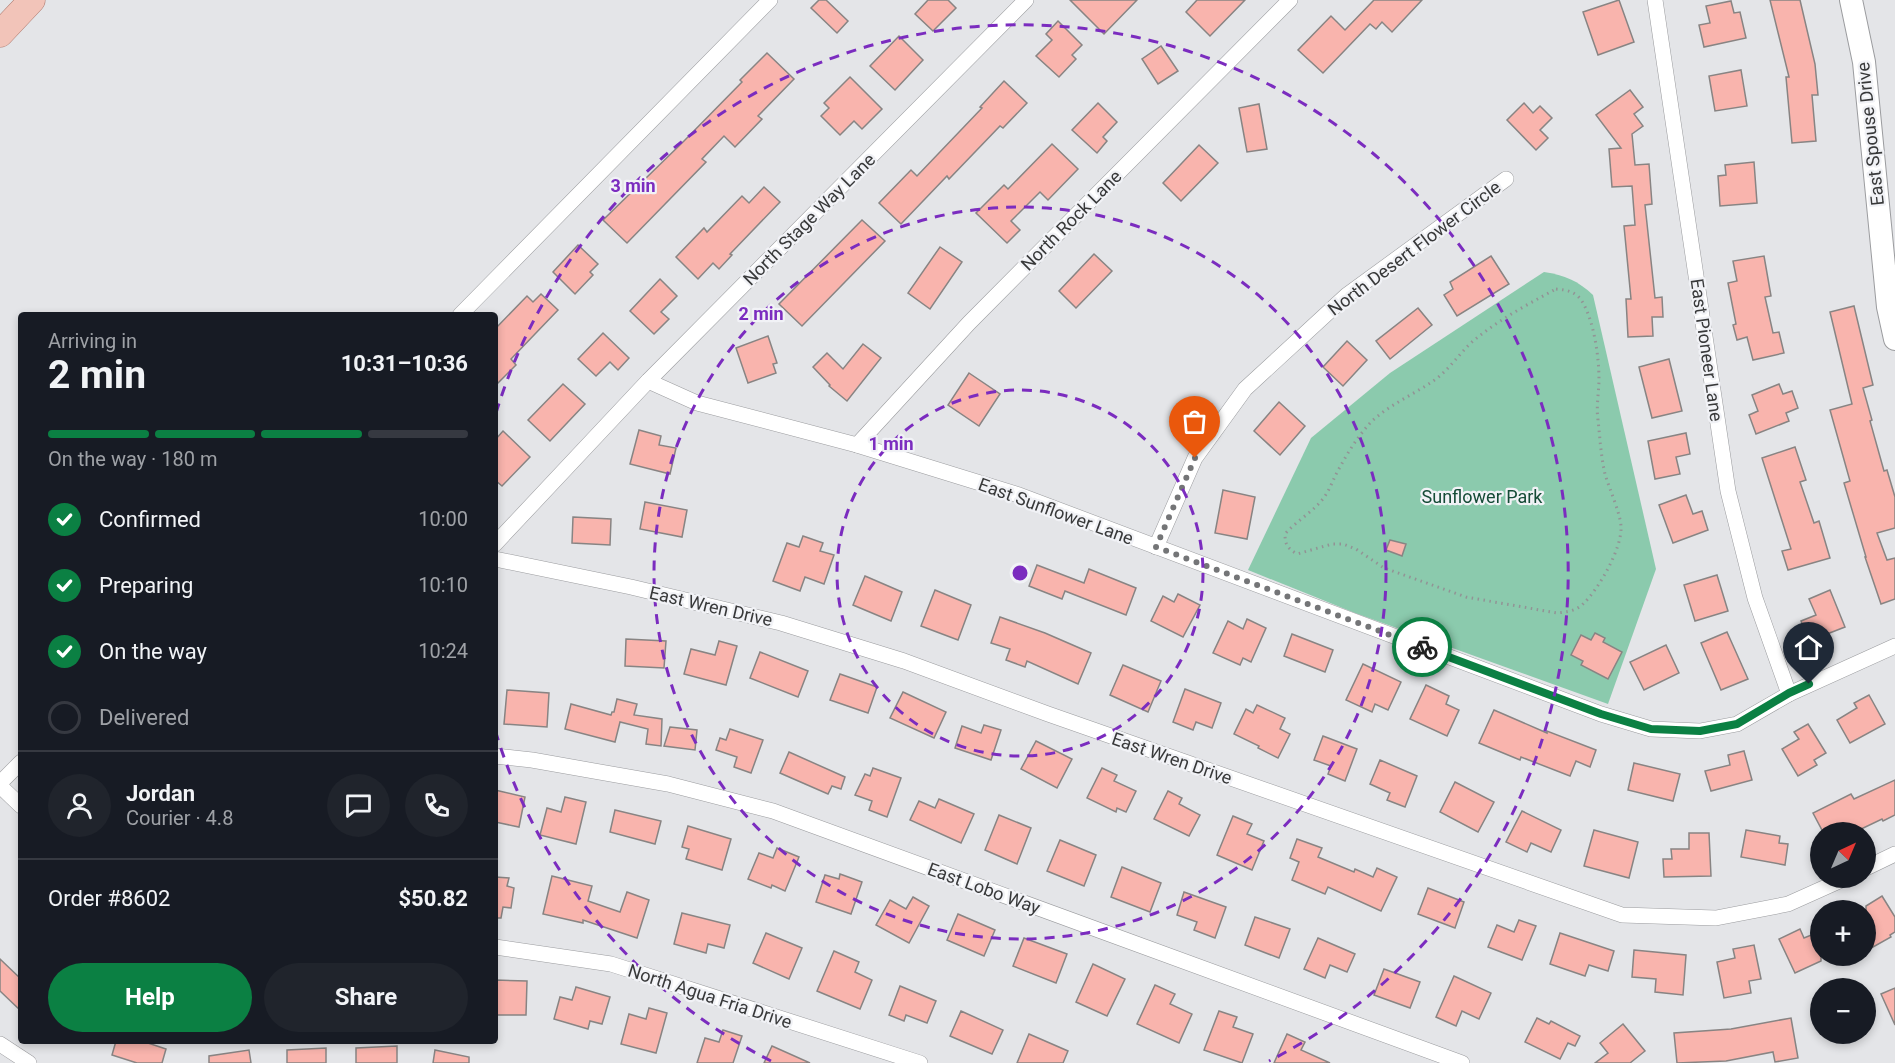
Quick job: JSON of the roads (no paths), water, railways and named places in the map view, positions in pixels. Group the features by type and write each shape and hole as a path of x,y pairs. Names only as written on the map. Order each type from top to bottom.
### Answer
{"main road":[{"path":"0,34 32,0"},
{"name":"East Spouse Drive","path":"1851,0 1864,62 1888,308 1895,339"}],"street":[{"path":"463,312 770,0"},
{"name":"North Stage Way Lane","path":"498,541 648,381 1026,0"},
{"name":"North Rock Lane","path":"857,445 969,323 1290,0"},
{"name":"East Pioneer Lane","path":"1655,0 1728,491 1755,598 1789,693"},
{"name":"North Desert Flower Circle","path":"1156,547 1195,458 1245,388 1347,295 1506,179"},
{"name":"East Sunflower Lane","path":"648,381 697,403 857,445 1019,495 1590,710 1651,729 1700,731 1737,724 1789,693 1895,645"},
{"name":"East Wren Drive","path":"498,561 631,587 781,623 892,658 1622,915 1716,918 1788,904 1824,888"},
{"name":"East Lobo Way","path":"498,756 532,760 668,784 773,811 1462,1063"},
{"path":"18,765 0,785 18,803"},
{"path":"1876,863 1895,854"},
{"name":"North Agua Fria Drive","path":"498,946 611,964 920,1063"},
{"path":"0,1044 29,1063"}],"park label":[{"name":"Sunflower Park","path":"1482,496"}]}
